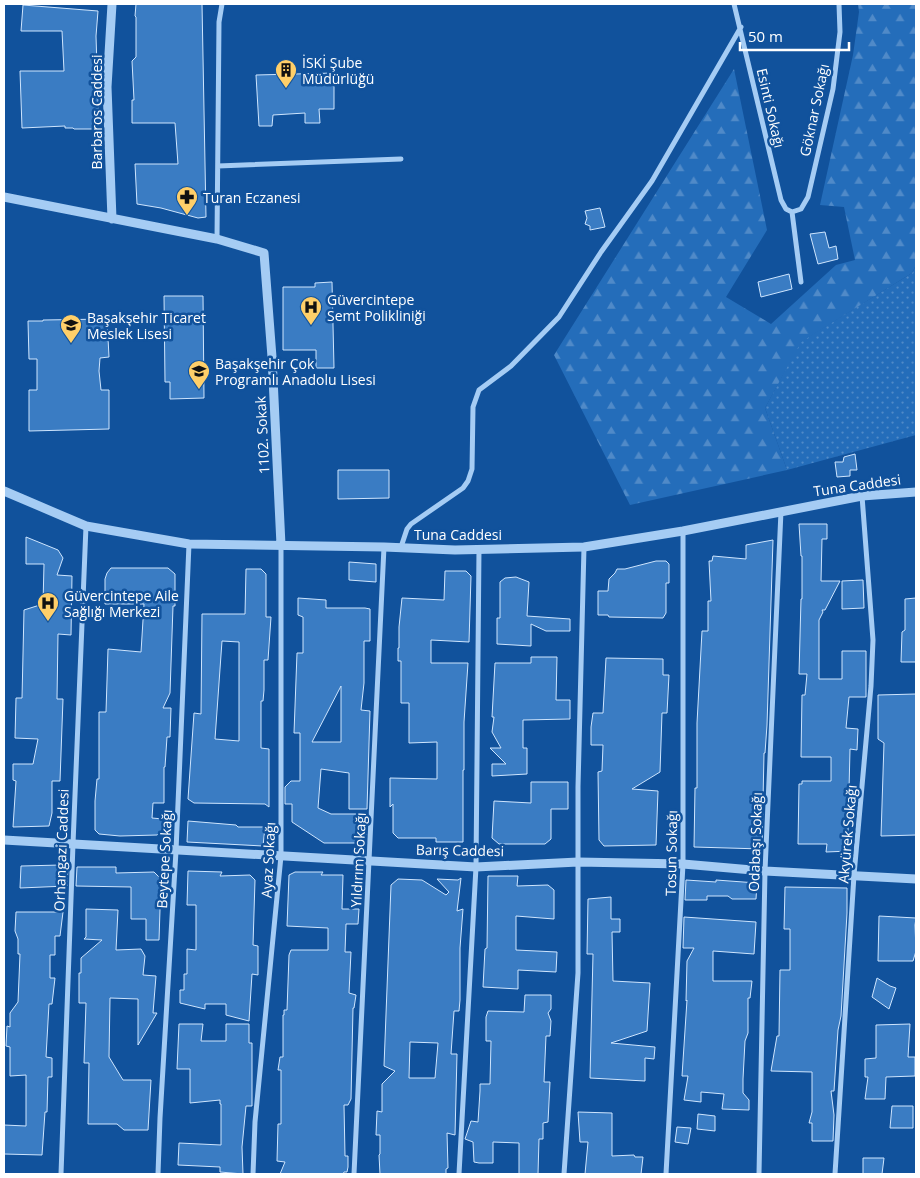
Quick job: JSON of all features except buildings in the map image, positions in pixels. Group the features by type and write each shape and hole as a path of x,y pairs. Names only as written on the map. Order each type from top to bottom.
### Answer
{"street":[{"name":"Barbaros Caddesi","path":"112,4 107,87 112,219"},
{"path":"217,239 219,22 222,4"},
{"name":"Esinti Sokağı","path":"734,4 781,200 786,210 792,212"},
{"name":"Göknar Sokağı","path":"792,212 801,210 808,197 833,88 840,32 838,4"},
{"path":"402,547 407,529 412,524 463,488 468,481 472,469 473,407 479,390 511,366 559,316 601,252 652,181 741,27"},
{"path":"218,166 401,159"},
{"name":"1102. Sokak","path":"4,197 217,239 264,253 272,356 281,546"},
{"path":"792,212 801,282"},
{"name":"Tuna Caddesi","path":"4,491 86,526 189,544 479,549 584,547 683,531 862,496 916,492"},
{"name":"Akyürek Sokağı","path":"835,1174 854,875 871,686 873,640 862,496"},
{"name":"Odabaşı Sokağı","path":"759,1174 765,871 781,511"},
{"name":"Orhangazi Caddesi","path":"61,1174 86,526"},
{"name":"Tosun Sokağı","path":"666,1174 683,864 683,531"},
{"name":"Beytepe Sokağı","path":"158,1174 176,851 189,544"},
{"name":"Ayaz Sokağı","path":"253,1174 255,1122 281,856 281,546"},
{"name":"Yıldırım Sokağı","path":"354,1174 384,547"},
{"path":"564,1174 578,973 578,787 584,547"},
{"path":"458,1174 476,867 479,549"},
{"name":"Barış Caddesi","path":"4,840 476,867 578,862 683,864 765,871 916,879"}],"green space":[{"path":"858,4 916,4 916,265 912,273 801,342 765,408 787,470 630,505 554,355 734,69 767,230 726,297 771,324 836,265 855,260 844,207 820,205 853,55 859,12"},
{"path":"916,265 916,435 787,470 765,408 800,342 912,273"}],"place":[{"name":"İSKİ Şube Müdürlüğü","path":"286,89"},
{"name":"Turan Eczanesi","path":"187,216"},
{"name":"Güvercintepe Semt Polikliniği","path":"311,326"},
{"name":"Başakşehir Ticaret Meslek Lisesi","path":"71,344"},
{"name":"Başakşehir Çok Programlı Anadolu Lisesi","path":"199,390"},
{"name":"Güvercintepe Aile Sağlığı Merkezi","path":"48,622"}]}
